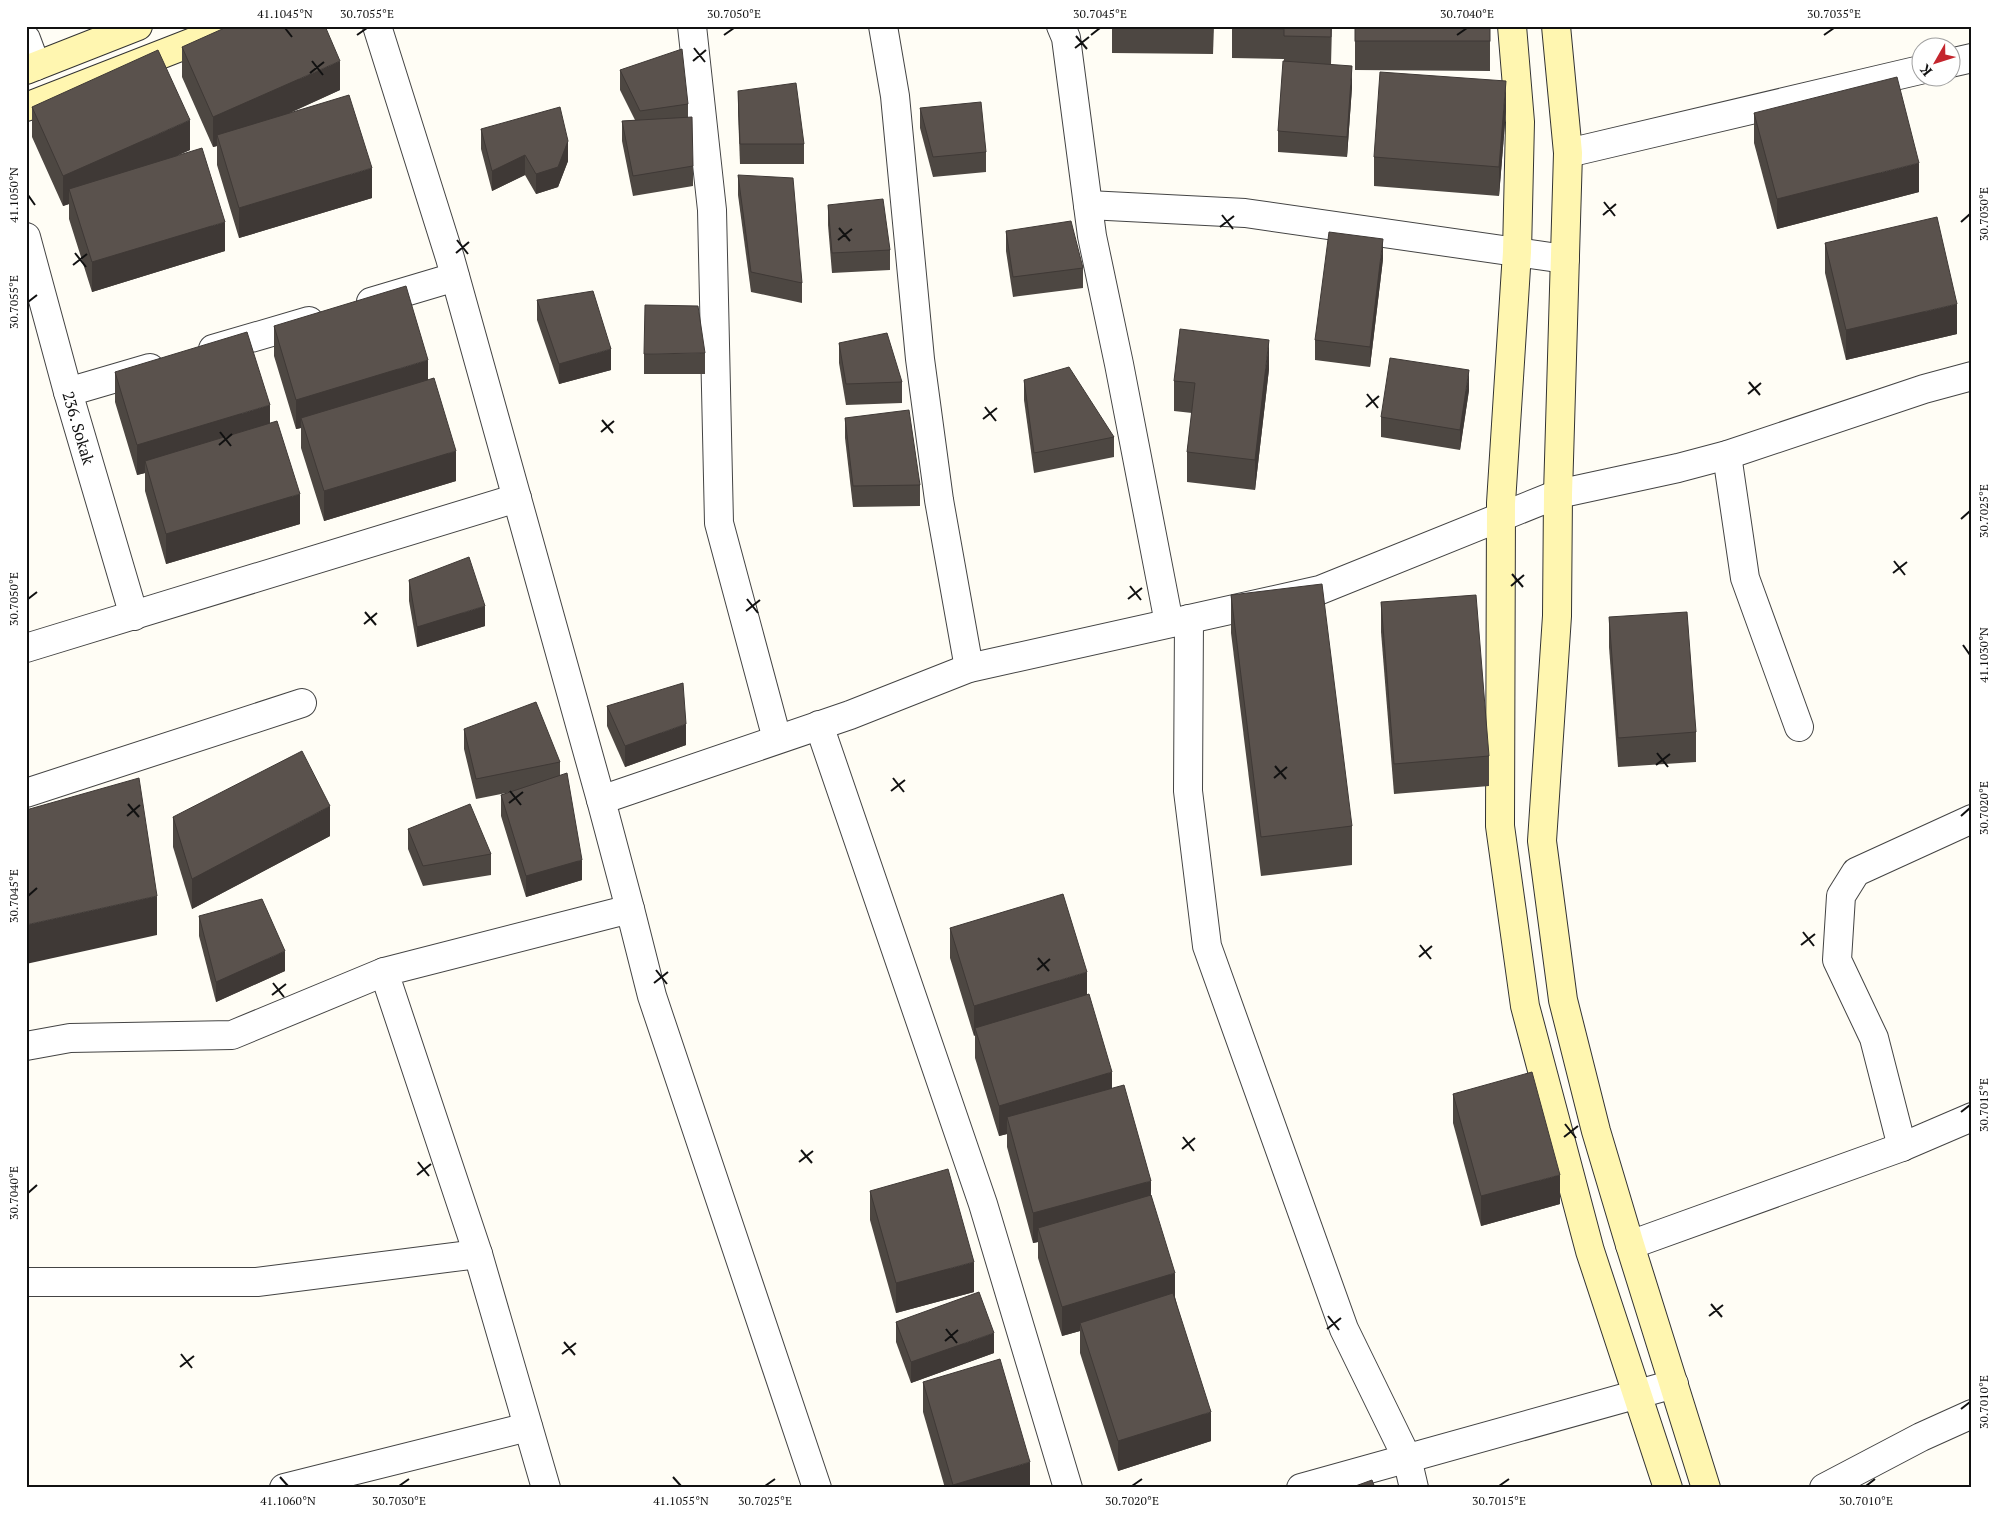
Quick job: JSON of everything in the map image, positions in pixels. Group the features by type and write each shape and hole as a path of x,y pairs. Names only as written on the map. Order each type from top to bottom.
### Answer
{"main road":[{"path":"31,68 138,26"},
{"path":"26,107 234,26"},
{"path":"1512,26 1520,122 1517,252 1501,517 1500,826 1525,1006 1590,1251 1668,1488"},
{"path":"1556,26 1568,153 1558,494 1557,616 1542,841 1563,1000 1596,1131 1706,1488"}],"street":[{"path":"377,26 455,277 601,800 652,996 817,1488"},
{"path":"692,26 712,210 719,523 777,740"},
{"path":"883,26 895,96 920,359 938,490 969,668"},
{"path":"1061,26 1066,38 1092,236 1179,621 1188,791 1207,946 1344,1329 1408,1458 1414,1488"},
{"path":"26,39 31,68"},
{"path":"1568,153 1910,72"},
{"path":"1088,205 1245,213 1565,258"},
{"name":"236. Sokak","path":"26,237 68,392 134,616"},
{"path":"68,392 455,277"},
{"path":"601,800 850,715 969,668 1320,590 1558,494 1678,468 1727,455 1924,389 1972,376"},
{"path":"1727,455 1745,578 1799,727"},
{"path":"26,648 517,498"},
{"path":"26,793 302,703"},
{"path":"819,725 983,1204 1068,1488"},
{"path":"1902,1147 1874,1038 1837,960 1841,896 1856,872 1972,819"},
{"path":"26,1046 70,1038 232,1035 384,972 630,909"},
{"path":"384,972 478,1254 546,1488"},
{"path":"1630,1245 1902,1147 1972,1117"},
{"path":"26,1282 257,1282 478,1254"},
{"path":"1300,1488 1674,1384"},
{"path":"1824,1488 1921,1437 1972,1414"},
{"path":"284,1488 528,1427"}],"building":[{"path":"229,26 325,26 340,61 213,117 182,47"},
{"path":"1232,26 1331,26 1331,37 1284,36 1284,29 1232,28"},
{"path":"1355,26 1490,26 1490,41 1355,41"},
{"path":"682,49 688,104 640,111 620,70"},
{"path":"158,50 190,120 63,176 32,107"},
{"path":"1283,61 1352,66 1347,137 1278,131"},
{"path":"1380,72 1506,81 1499,167 1374,157"},
{"path":"1897,77 1919,163 1777,199 1754,113"},
{"path":"796,83 804,144 740,144 738,91"},
{"path":"349,95 372,168 239,208 217,135"},
{"path":"981,102 986,152 933,157 920,108"},
{"path":"560,107 568,141 558,167 536,174 525,155 492,171 481,129"},
{"path":"692,117 693,166 633,176 622,121"},
{"path":"202,148 225,222 92,262 69,189"},
{"path":"738,175 793,178 802,283 751,272"},
{"path":"883,199 890,250 832,253 828,205"},
{"path":"1937,217 1957,304 1846,330 1825,243"},
{"path":"1071,221 1083,268 1013,277 1006,231"},
{"path":"1329,232 1383,239 1370,347 1315,340"},
{"path":"406,286 428,360 296,400 274,326"},
{"path":"593,291 611,349 559,364 537,300"},
{"path":"645,305 698,306 705,353 644,354"},
{"path":"1180,329 1269,340 1255,460 1187,452 1195,383 1174,381"},
{"path":"247,332 270,405 137,445 115,372"},
{"path":"887,333 902,382 846,384 839,343"},
{"path":"1390,358 1469,370 1460,430 1381,417"},
{"path":"1069,367 1114,437 1034,453 1024,380"},
{"path":"434,378 456,451 324,491 301,418"},
{"path":"909,410 920,485 853,486 845,418"},
{"path":"277,421 300,494 166,534 145,461"},
{"path":"469,557 485,606 417,627 409,580"},
{"path":"1322,584 1352,826 1261,837 1231,595"},
{"path":"1476,595 1489,756 1394,764 1381,602"},
{"path":"1687,612 1696,732 1618,738 1609,617"},
{"path":"683,683 686,724 625,746 607,706"},
{"path":"536,702 560,762 476,779 464,729"},
{"path":"302,751 330,806 192,879 173,817"},
{"path":"567,773 582,860 526,876 501,795"},
{"path":"139,778 157,896 26,925 26,810"},
{"path":"470,804 491,854 423,866 408,829"},
{"path":"1063,894 1087,972 974,1006 950,928"},
{"path":"262,899 285,951 216,982 199,916"},
{"path":"1089,994 1112,1072 999,1106 975,1028"},
{"path":"1532,1072 1560,1175 1481,1196 1453,1094"},
{"path":"1124,1085 1151,1181 1033,1213 1007,1117"},
{"path":"948,1169 974,1262 896,1283 870,1191"},
{"path":"1151,1195 1175,1273 1062,1307 1038,1228"},
{"path":"979,1292 994,1333 911,1362 896,1322"},
{"path":"1173,1293 1211,1412 1118,1441 1080,1323"},
{"path":"1000,1359 1030,1462 953,1485 923,1382"},
{"path":"1372,1480 1375,1488 1350,1488"}]}
